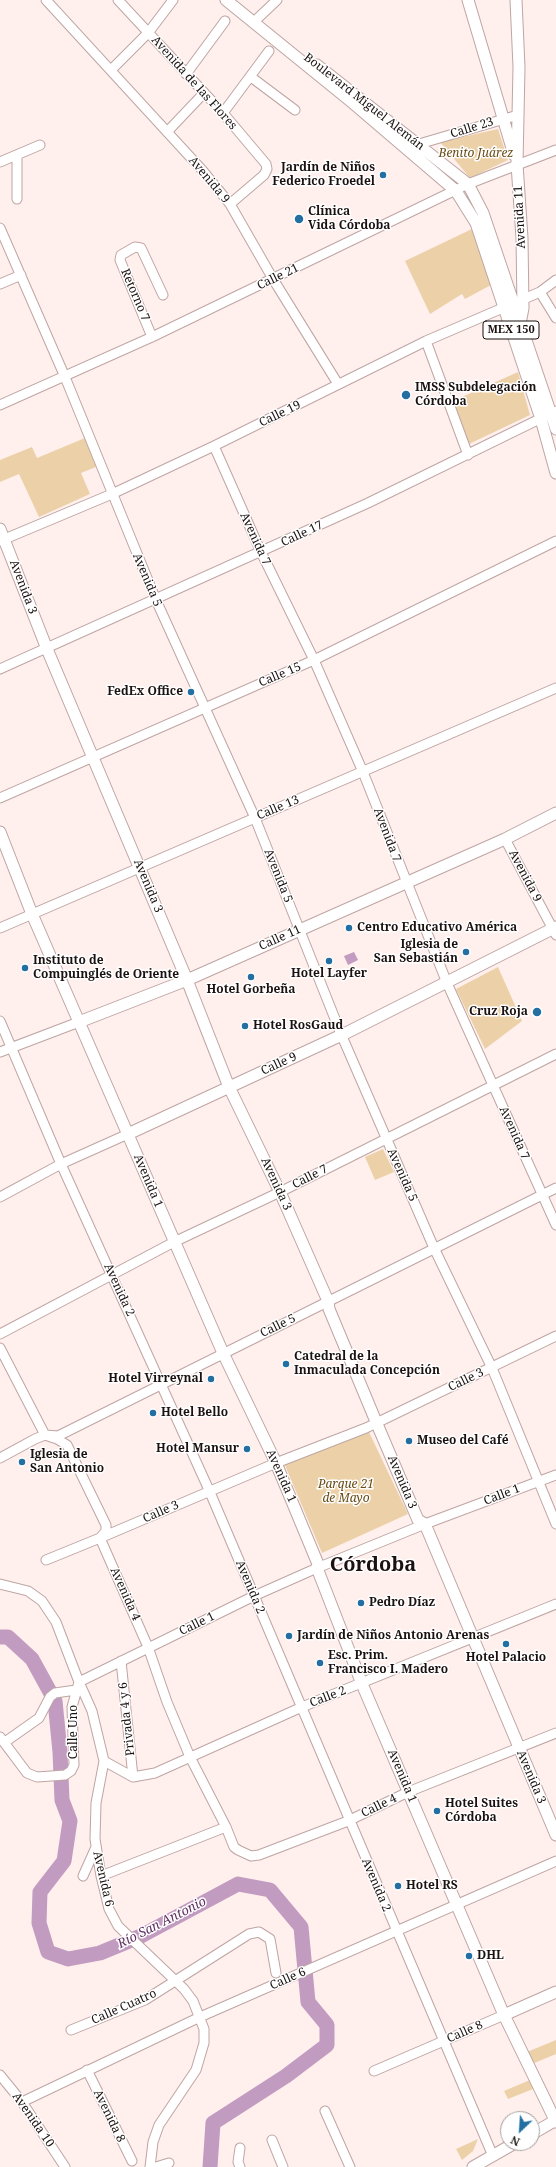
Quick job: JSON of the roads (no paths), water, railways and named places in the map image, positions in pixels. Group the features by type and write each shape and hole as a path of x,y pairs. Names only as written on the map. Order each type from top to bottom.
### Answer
{"main road":[{"name":"Boulevard Miguel Alemán","path":"226,0 356,100 419,144 468,184 483,212 520,324"},
{"name":"Boulevard Miguel Alemán","path":"238,0 356,100 456,191"},
{"path":"468,0 517,164"},
{"name":"Avenida 11","path":"513,304 522,238 517,164 518,115 516,0"},
{"name":"Avenida 11","path":"456,191 476,223 513,304 541,419 556,473"},
{"name":"Avenida 11","path":"520,324 527,359 554,412 556,429"},
{"name":"Avenida 3","path":"0,529 2,540 187,980 229,1087 280,1192 328,1301 328,1310 418,1520 425,1524 556,1835"},
{"name":"Calle 11","path":"79,1022 187,980 299,929 505,839 556,813"},
{"name":"Avenida 1","path":"0,832 32,914 174,1242 223,1353 276,1463 318,1564 317,1568 362,1684 504,2015 556,2121"},
{"name":"Calle 9","path":"128,1134 341,1034 555,930"},
{"name":"Calle 8","path":"504,2015 556,1992"},
{"path":"540,2130 556,2121"},
{"path":"473,2167 501,2151"}],"street":[{"name":"Avenida 9","path":"47,0 203,171 230,204 273,279 338,384"},
{"name":"Avenida de las Flores","path":"118,0 223,113 267,167 264,175 230,204"},
{"path":"111,70 148,33 173,0"},
{"path":"258,18 277,0"},
{"path":"186,74 225,21"},
{"path":"223,113 269,51"},
{"path":"251,76 295,110"},
{"path":"167,132 204,93"},
{"name":"Calle 23","path":"419,144 503,118 518,115"},
{"path":"0,162 40,145"},
{"name":"Calle 21","path":"0,406 152,337 468,184 556,150"},
{"path":"17,155 17,199"},
{"name":"Avenida 5","path":"0,228 65,377 156,600 255,818 341,1034 434,1248 492,1368 556,1524"},
{"name":"Retorno 7","path":"152,337 120,260 121,255 135,247 141,248 163,295"},
{"path":"0,284 21,275"},
{"name":"Calle 19","path":"2,540 112,494 214,446 426,341 540,292 556,280"},
{"path":"540,292 556,318"},
{"path":"426,341 468,455"},
{"name":"Calle 17","path":"0,669 261,552 468,455 554,412"},
{"name":"Avenida 7","path":"214,446 261,552 314,660 363,772 447,983 556,1225"},
{"name":"Calle 15","path":"0,798 314,660 556,541"},
{"name":"Calle 13","path":"0,928 556,688"},
{"name":"Avenida 9","path":"505,839 555,930"},
{"name":"Avenida 2","path":"0,1021 10,1048 61,1164 209,1490 302,1707 348,1821 493,2156"},
{"name":"Calle 11","path":"0,1052 79,1022"},
{"name":"Calle 7","path":"0,1334 174,1242 280,1192 556,1054"},
{"name":"Calle 9","path":"0,1197 61,1164 128,1134"},
{"name":"Calle 5","path":"0,1458 45,1435 58,1436 161,1383 556,1188"},
{"name":"Calle 3","path":"46,1560 209,1490 377,1424 556,1336"},
{"path":"0,1348 45,1435 57,1439 67,1445 106,1525 106,1531 100,1538"},
{"name":"Calle 1","path":"2,1740 22,1731 38,1718 50,1697 59,1692 77,1686 148,1647 254,1596 317,1568 425,1524 556,1475"},
{"name":"Avenida 4","path":"100,1538 148,1647 167,1702 190,1757 226,1827 234,1847 245,1854"},
{"name":"Avenida 6","path":"0,1584 28,1591 42,1601 56,1622 77,1686 92,1711 104,1761 96,1803 96,1847 109,1909 118,1926 149,1955 193,2001 204,2029 204,2043 196,2070 159,2126 153,2142 150,2167"},
{"name":"Calle 2","path":"133,1777 155,1773 302,1707 362,1684 472,1637 556,1604"},
{"name":"Privada 4 y 6","path":"121,1661 133,1777"},
{"name":"Calle Uno","path":"2,1740 28,1773 37,1777 65,1775 71,1771 74,1764 72,1707 77,1686"},
{"name":"Calle 4","path":"245,1854 260,1855 348,1821 408,1792 556,1733"},
{"path":"104,1761 133,1777"},
{"path":"101,1876 226,1827"},
{"path":"83,1876 96,1847"},
{"name":"Calle 6","path":"22,2102 200,2017 458,1905 556,1860"},
{"name":"Calle Cuatro","path":"71,2030 145,2000 176,1982 248,1934 259,1932 270,1940 276,1973"},
{"name":"Calle 8","path":"374,2071 504,2015"},
{"name":"Avenida 8","path":"87,2070 132,2161"},
{"name":"Avenida 10","path":"0,2075 22,2102 65,2167"},
{"path":"325,2111 350,2167"},
{"path":"272,2140 283,2167"},
{"path":"240,2148 238,2162 240,2167"},
{"path":"156,2167 170,2163"}],"waterway":[{"name":"Río San Antonio","path":"0,1637 8,1637 32,1659 55,1701 60,1752 62,1800 70,1821 64,1861 40,1892 39,1923 48,1952 68,1959 100,1953 141,1936 238,1884 270,1890 301,1927 308,2002 327,2025 327,2045 286,2076 213,2123 210,2167"}],"place":[{"name":"Jardín de Niños Federico Froedel","path":"383,175"},
{"name":"Clínica Vida Córdoba","path":"299,219"},
{"name":"IMSS Subdelegación Córdoba","path":"406,395"},
{"name":"FedEx Office","path":"191,692"},
{"name":"Centro Educativo América","path":"349,928"},
{"name":"Iglesia de San Sebastián","path":"466,952"},
{"name":"Hotel Layfer","path":"329,961"},
{"name":"Instituto de Compuinglés de Oriente","path":"25,968"},
{"name":"Hotel Gorbeña","path":"251,977"},
{"name":"Cruz Roja","path":"537,1012"},
{"name":"Hotel RosGaud","path":"245,1026"},
{"name":"Catedral de la Inmaculada Concepción","path":"286,1364"},
{"name":"Hotel Virreynal","path":"211,1379"},
{"name":"Hotel Bello","path":"153,1413"},
{"name":"Museo del Café","path":"409,1441"},
{"name":"Hotel Mansur","path":"247,1449"},
{"name":"Iglesia de San Antonio","path":"22,1462"},
{"name":"Pedro Díaz","path":"361,1603"},
{"name":"Jardín de Niños Antonio Arenas","path":"289,1636"},
{"name":"Hotel Palacio","path":"506,1644"},
{"name":"Esc. Prim. Francisco I. Madero","path":"320,1663"},
{"name":"Hotel Suites Córdoba","path":"437,1811"},
{"name":"Hotel RS","path":"398,1886"},
{"name":"DHL","path":"469,1956"}],"district":[{"name":"Córdoba","path":"373,1565"}],"park label":[{"name":"Benito Juárez","path":"476,154"},
{"name":"Parque 21 de Mayo","path":"346,1492"}]}
